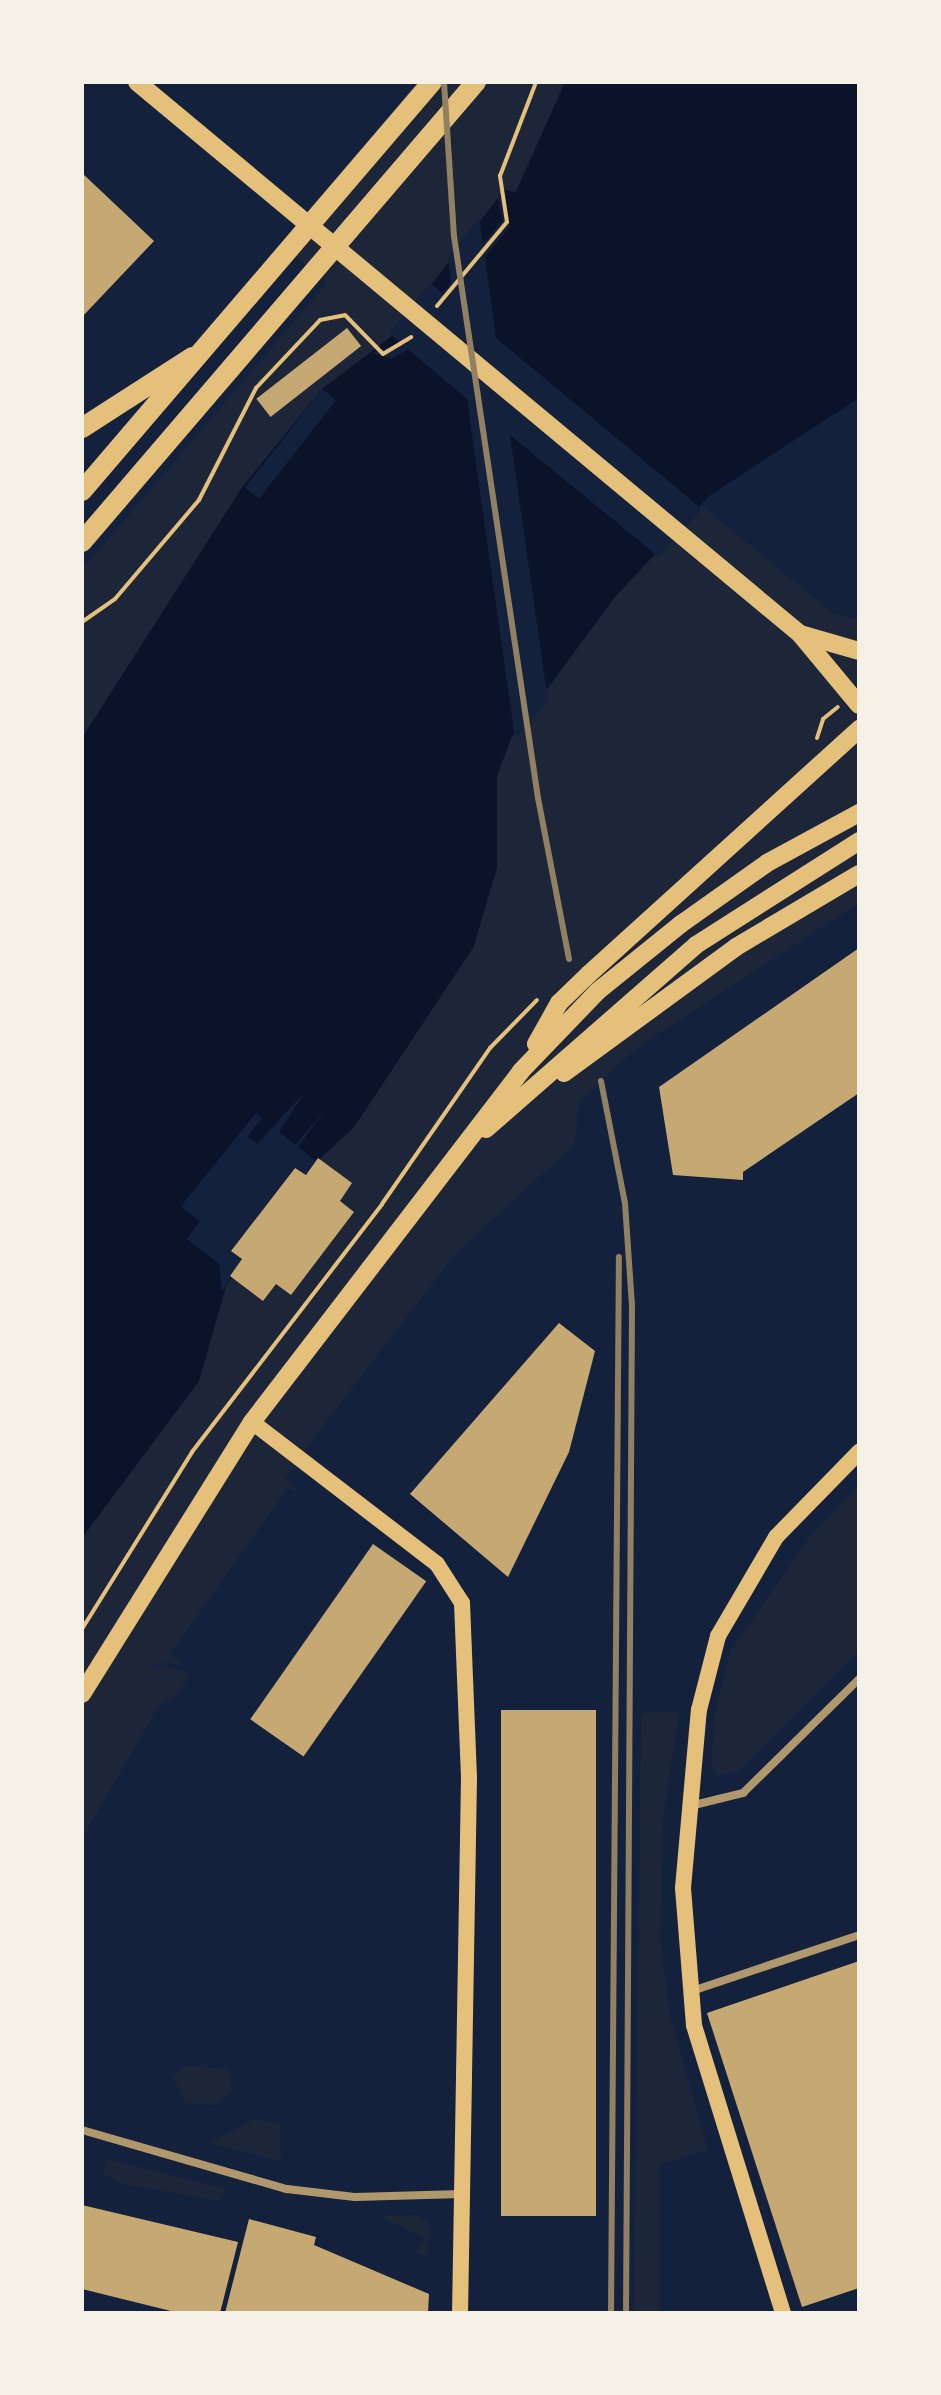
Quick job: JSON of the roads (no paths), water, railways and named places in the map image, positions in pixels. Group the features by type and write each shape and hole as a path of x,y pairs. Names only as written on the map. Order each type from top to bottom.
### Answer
{"highway":[{"path":"137,82 800,634 859,705"},
{"path":"82,491 212,344 432,82"},
{"path":"82,542 310,283 476,82"},
{"path":"82,428 212,344"},
{"path":"800,634 859,651"},
{"path":"82,1694 252,1422 521,1071 559,1003 859,729"},
{"path":"521,1071 631,963 794,848 859,813"},
{"path":"464,1147 537,1088 671,964 807,870 859,841"},
{"path":"537,1088 596,1053 736,947 859,874"}],"main road":[{"path":"252,1422 437,1564 462,1603 469,1778 460,2313"},
{"path":"783,2313 688,1992 682,1910 690,1806 701,1697 725,1620 776,1537 859,1452"}],"street":[{"path":"690,1806 743,1793 859,1679"},
{"path":"688,1992 859,1935"},
{"path":"82,2130 287,2189 355,2197 461,2194"}],"railway":[{"path":"444,82 454,236 538,798 569,959"},
{"path":"601,1081 625,1203 632,1306 626,2313"},
{"path":"611,2313 619,1257"}]}
